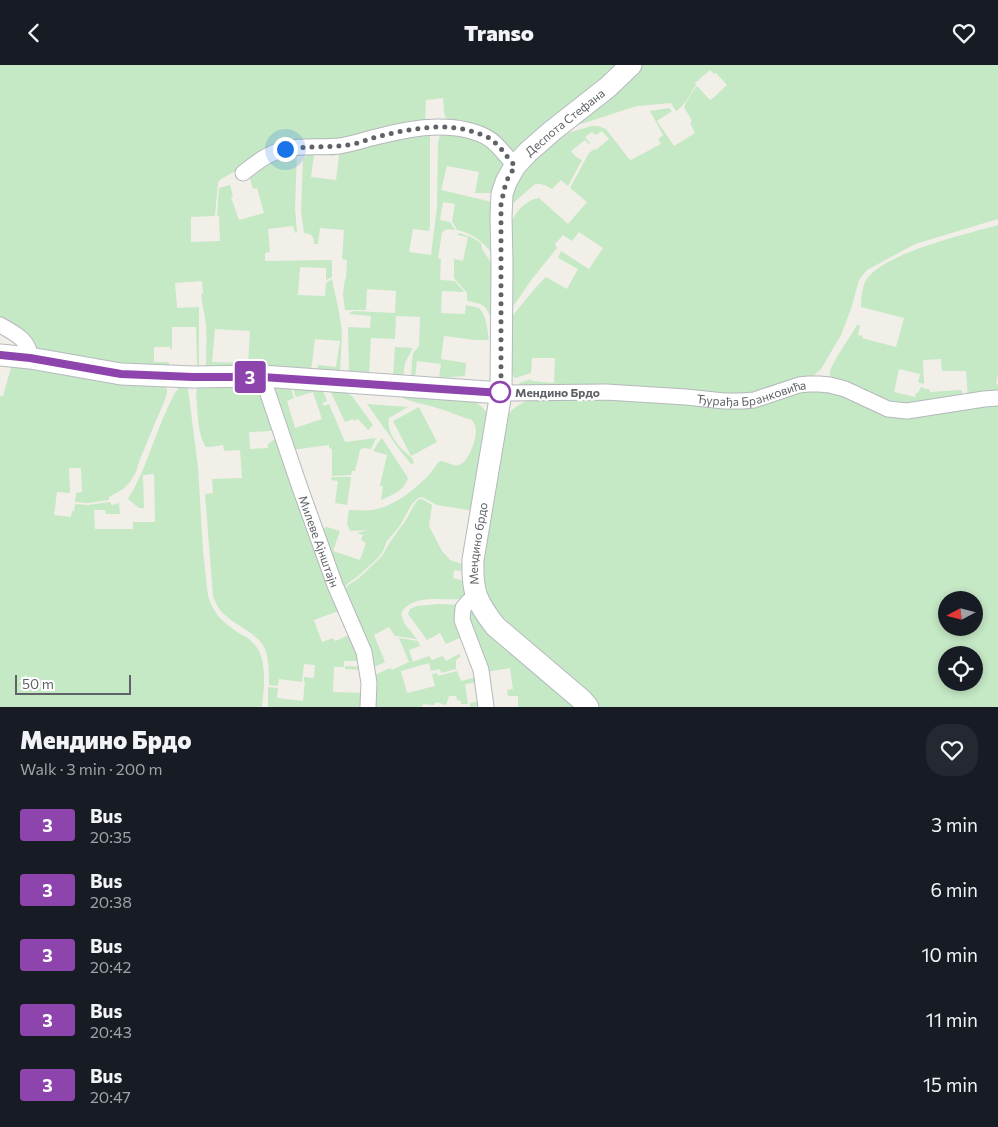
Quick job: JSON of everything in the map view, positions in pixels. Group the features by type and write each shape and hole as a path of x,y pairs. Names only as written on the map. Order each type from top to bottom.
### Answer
{"street":[{"name":"Деспота Стефана","path":"501,393 501,204 506,182 515,166 552,131 608,87 631,65"},
{"path":"243,173 268,155 285,149 337,146 422,128 449,127 487,136 500,147 515,166"},
{"path":"0,325 26,343 29,348 30,358"},
{"path":"0,355 30,358 121,374 262,377 501,393"},
{"name":"Милеве Ајнштајн","path":"262,377 335,585 364,652 369,683 368,707"},
{"name":"Ђурађа Бранковића","path":"501,393 606,392 742,401 754,400 799,385 818,384 845,389 888,409 906,411 998,398"},
{"name":"Мендино брдо","path":"501,393 473,560 472,579 476,597 495,626 588,707"},
{"path":"476,597 463,608 462,620 481,671 486,707"}],"green space":[{"path":"0,65 624,65 599,90 535,142 517,153 511,154 499,141 490,135 459,125 446,118 443,98 426,100 425,121 419,125 346,142 297,143 281,147 261,156 218,182 215,216 191,217 191,242 220,241 219,216 217,216 219,188 230,185 233,196 231,197 239,220 264,213 257,188 253,189 249,175 263,161 275,155 295,150 297,152 295,208 297,232 295,233 293,226 268,229 270,252 265,253 265,261 332,260 332,277 326,280 326,268 300,267 298,295 325,296 326,283 332,279 342,332 340,374 317,372 318,365 336,367 340,341 315,339 311,371 252,369 247,363 250,331 215,329 212,362 245,363 249,368 206,369 206,321 201,294 203,294 202,281 175,283 177,308 199,307 199,366 197,366 196,327 172,327 172,350 170,347 154,347 154,362 169,362 169,368 119,366 51,354 39,349 0,321"},
{"path":"634,65 998,65 998,219 915,244 867,270 859,280 841,335 821,369 812,377 745,397 523,387 519,383 531,379 531,381 554,383 555,358 532,358 531,373 515,378 511,372 508,321 546,277 567,289 578,269 558,258 561,251 589,269 603,248 579,232 572,241 563,235 555,244 557,248 512,308 512,221 523,206 539,198 568,224 587,202 570,188 589,153 594,149 596,150 609,139 602,131 596,135 592,132 585,137 589,144 585,140 571,151 582,160 568,186 561,180 552,189 542,184 535,184 512,204 509,187 557,136 592,126 606,129 631,160 661,144 658,139 663,135 650,111 669,108 672,111 657,121 674,146 695,133 690,123 692,121 684,107 697,86 710,100 727,85 716,73 714,74 710,70 695,83 696,85 688,99 676,111 671,103 637,106 562,130"},
{"path":"428,133 430,135 430,225 429,231 413,229 409,252 431,255 437,207 438,142 443,133 478,136 504,161 505,168 492,193 475,193 479,172 447,166 441,190 492,202 496,258 479,240 457,230 452,221 455,204 443,202 440,220 450,222 455,230 443,231 438,258 441,259 440,280 455,281 464,292 442,291 441,313 465,314 466,305 479,308 485,319 489,340 444,336 441,359 466,363 465,376 439,378 441,364 417,361 415,377 411,376 413,353 419,346 420,317 396,316 395,339 371,338 369,375 349,374 348,327 370,328 371,316 349,314 355,311 395,313 396,291 367,289 366,310 345,310 343,294 347,260 342,259 344,230 320,228 318,244 314,244 311,235 304,233 301,211 303,160 314,151 336,150 335,156 314,154 311,177 336,180 339,157 338,149"},
{"path":"998,225 998,374 996,383 998,384 998,395 968,398 966,371 942,371 941,359 923,360 924,384 918,382 920,374 899,369 894,392 915,397 921,387 929,389 930,392 960,390 962,391 962,398 905,408 832,380 830,377 831,368 857,325 860,325 858,335 863,336 862,338 896,347 904,318 861,307 862,293 866,280 875,270 907,253 947,239"},
{"path":"459,233 471,237 481,243 482,249 493,266 491,319 483,305 467,301 467,293 454,278 454,259 463,261 468,237 457,235"},
{"path":"395,347 413,348 405,363 403,377 393,376"},
{"path":"12,364 166,385 166,397 136,472 123,489 109,497 109,500 88,503 75,502 76,493 82,492 81,468 69,468 70,493 57,492 54,515 71,517 75,504 88,505 110,502 112,505 119,503 120,514 106,514 105,510 94,510 95,529 133,529 133,522 155,522 154,474 143,475 144,508 139,508 128,499 140,476 174,394 181,387 188,389 198,467 203,551 208,596 220,618 234,630 249,639 258,649 264,673 262,707 0,707 0,396 3,396"},
{"path":"254,384 260,388 275,424 272,431 249,432 250,449 268,448 268,444 275,439 280,442 290,475 341,610 314,620 322,642 333,638 335,641 352,634 362,661 344,661 344,667 334,667 333,692 363,693 363,670 345,669 345,666 362,667 364,671 365,676 366,687 365,699 361,707 268,707 268,687 278,688 277,698 303,701 304,677 314,678 315,665 304,664 302,682 279,679 278,686 269,685 267,658 262,643 225,615 213,596 205,494 213,493 212,479 242,478 240,450 224,451 223,445 206,447 199,428 196,394 198,385"},
{"path":"271,385 290,386 294,398 287,401 295,428 322,419 313,392 296,397 292,386 322,388 327,401 322,403 324,406 329,404 345,442 376,438 371,449 363,448 360,450 355,471 352,471 351,475 332,476 332,449 329,448 329,445 291,450"},
{"path":"819,387 874,406 998,400 998,707 597,707 494,614 480,577 504,425 507,417 513,409 524,402 556,395 704,403"},
{"path":"329,388 346,392 352,396 373,425 368,430 358,419 345,422"},
{"path":"398,395 474,401 487,413 475,511 437,505 422,497 418,498 412,504 399,527 387,541 378,558 347,584 343,591 322,530 327,527 340,531 333,551 360,560 366,543 361,540 363,535 357,533 368,530 350,531 347,523 349,510 372,510 395,502 410,492 430,474 440,461 454,465 463,463 469,455 475,440 476,429 472,420"},
{"path":"367,404 408,407 389,418 388,422 395,440 414,463 411,464 399,449"},
{"path":"419,407 437,442 411,456 393,421"},
{"path":"382,438 408,478 401,489 381,500 383,486 380,486 387,455 373,451"},
{"path":"332,477 351,477 347,505 335,503 338,481 331,480"},
{"path":"419,499 432,505 429,526 442,551 450,560 465,565 465,572 454,570 453,578 464,581 464,596 462,599 428,599 412,603 406,607 401,614 404,623 417,639 395,636 389,627 374,635 385,662 372,668 345,591 347,586 359,578 382,556"},
{"path":"459,605 464,636 446,644 440,633 427,640 408,614 410,609 417,606"},
{"path":"471,608 578,707 518,707 518,696 508,696 507,690 513,689 510,668 486,672 467,611"},
{"path":"399,638 418,641 420,646 409,650 413,662 429,656 432,660 443,656 446,661 459,654 461,656 456,660 456,669 441,673 440,669 431,671 429,663 401,671 407,693 435,686 432,674 437,673 438,676 457,671 461,681 477,677 473,665 479,680 482,700 479,682 465,684 468,704 461,704 461,701 457,700 456,696 449,696 446,705 436,702 434,705 423,704 422,707 372,707 375,675 409,662"},
{"path":"482,701 482,706 470,707 470,703"}],"bus line":[{"name":"3","path":"0,355 30,358 121,374 262,377 501,393"}],"place":[{"name":"Мендино Брдо","path":"500,392"}],"route":[{"path":"285,149 337,146 422,128 449,127 487,136 500,147 515,166 506,182 501,204 500,392"}]}
